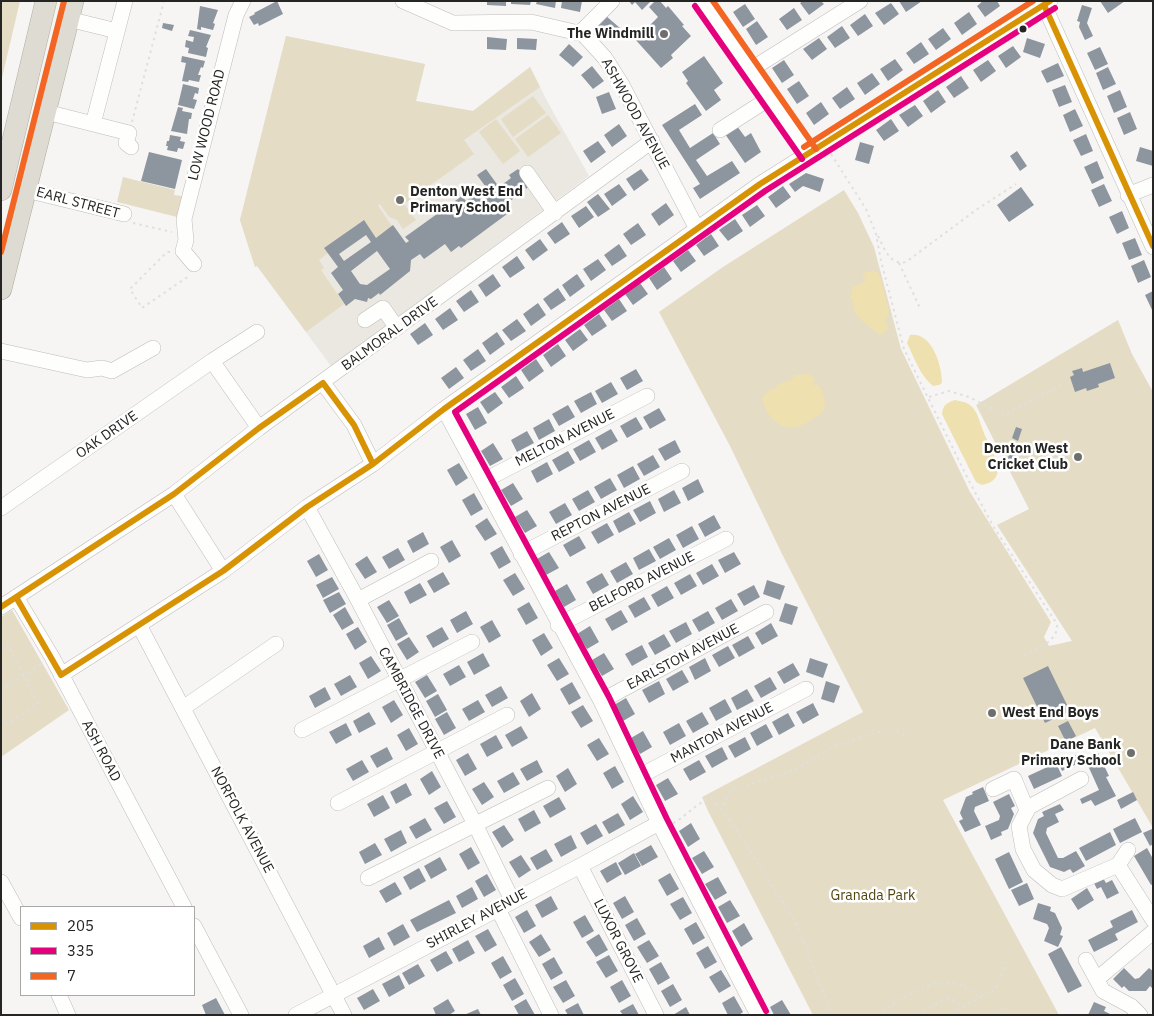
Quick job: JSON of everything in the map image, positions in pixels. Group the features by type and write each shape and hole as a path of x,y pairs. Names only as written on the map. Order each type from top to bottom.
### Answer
{"highway":[{"path":"1,190 46,1"},
{"path":"1,289 70,10"}],"street":[{"path":"93,124 124,1"},
{"name":"LOW WOOD ROAD","path":"183,251 185,236 184,219 236,15 243,1"},
{"path":"403,1 453,23 531,22 580,33 612,1"},
{"path":"702,1 809,154"},
{"path":"750,70 860,1"},
{"path":"61,675 223,570 307,507 373,464 444,409 760,184 1047,3 1128,195 1153,247"},
{"path":"70,10 117,31"},
{"name":"ASHWOOD AVENUE","path":"580,33 605,58 622,85 697,229"},
{"path":"720,130 770,98"},
{"path":"46,112 93,124 130,140"},
{"name":"BALMORAL DRIVE","path":"1,607 174,494 259,428 652,141"},
{"path":"527,174 555,213"},
{"path":"1128,195 1153,185"},
{"name":"EARL STREET","path":"26,190 124,214"},
{"path":"183,251 194,264"},
{"path":"365,320 383,308 397,328"},
{"name":"OAK DRIVE","path":"1,508 212,361 257,332"},
{"path":"1,351 87,370 102,368 112,371 153,348"},
{"path":"212,361 259,428"},
{"path":"323,383 354,425 373,464"},
{"name":"MELTON AVENUE","path":"483,481 647,396"},
{"path":"444,409 600,701 661,826 758,1015"},
{"name":"REPTON AVENUE","path":"521,554 682,471"},
{"path":"174,494 223,570"},
{"name":"CAMBRIDGE DRIVE","path":"307,507 358,600 398,680 475,824 512,900"},
{"name":"BELFORD AVENUE","path":"558,625 726,539"},
{"path":"358,600 431,561"},
{"name":"ASH ROAD","path":"16,597 52,657 183,906"},
{"name":"EARLSTON AVENUE","path":"600,701 766,612"},
{"name":"NORFOLK AVENUE","path":"139,625 344,1015"},
{"path":"302,730 472,642"},
{"path":"183,708 276,644"},
{"name":"MANTON AVENUE","path":"638,777 806,690"},
{"path":"338,803 507,715"},
{"path":"993,789 1014,779 1027,810"},
{"path":"1081,779 1029,807 1027,810 1020,826 1023,849 1034,870 1062,889 1118,865 1128,850"},
{"path":"368,878 548,788"},
{"name":"SHIRLEY AVENUE","path":"296,1015 512,900 661,826"},
{"path":"1118,865 1153,920"},
{"name":"LUXOR GROVE","path":"580,866 656,1015"},
{"path":"1,882 20,916"},
{"path":"498,909 551,1015"},
{"path":"195,928 240,1015"},
{"path":"1097,979 1153,932"},
{"path":"1086,960 1103,991 1131,1006 1140,1015"},
{"path":"59,996 68,1015"}],"path":[{"path":"130,140 164,1"},
{"path":"824,143 866,209 886,252 893,261 899,263 906,262 976,210 1016,184"},
{"name":"EARL STREET","path":"124,214 130,222 185,236"},
{"path":"876,234 881,261 904,349 993,526 1057,624 1058,629 1051,639 1022,656"},
{"path":"183,251 167,252 130,289 142,308 194,272 194,264"},
{"path":"899,263 920,308"},
{"path":"928,397 949,391 969,397 1004,415 1061,385"},
{"path":"1,649 8,645 38,702 1,728"},
{"path":"1,691 52,657"},
{"path":"1,698 4,702 1,704"},
{"path":"1,720 5,725"},
{"path":"720,809 731,790 788,772 833,747 878,732 895,730 905,736"},
{"path":"661,826 686,817 700,802 712,798 741,837 796,923 832,1015"},
{"path":"953,1015 955,1011 994,990 1000,984 1006,962"},
{"path":"877,1015 902,999 936,982 956,983 979,997"},
{"path":"918,1015 944,999 952,999 963,1006"},
{"path":"1002,1007 1006,1015"}],"shaded area":[{"name":"Denton West End Primary School","path":"286,36 425,64 416,101 473,111 530,67 589,176 331,366 257,266 255,267 240,220"},
{"path":"878,272 880,277 889,311 885,322 889,329 880,335 862,321 853,310 855,307 852,304 853,299 850,299 853,285 857,286 865,282 865,277 862,276 863,273"},
{"path":"910,335 918,335 930,344 938,359 942,376 942,383 939,385 933,386 921,372 907,343"},
{"path":"808,374 815,380 813,385 819,385 822,392 825,402 823,412 795,427 788,427 777,423 766,409 762,398 771,389 775,389 777,385 789,382 795,375"},
{"path":"955,400 970,405 977,414 997,463 996,477 991,482 982,485 976,482 942,414 945,405"}],"green space":[{"path":"1,1 20,1 1,82"},
{"path":"286,36 425,64 416,101 473,111 530,67 540,87 464,140 474,154 404,204 416,220 403,229 397,220 389,217 380,204 378,206 392,226 376,238 363,220 325,248 328,253 319,260 324,268 321,270 344,304 306,332 257,266 255,267 240,220"},
{"path":"533,96 546,113 513,137 501,119"},
{"path":"548,115 561,133 528,157 515,139"},
{"path":"496,119 520,151 503,164 479,132"},
{"path":"123,177 175,190 174,195 182,196 177,217 117,202"},
{"name":"Granada Park","path":"844,190 858,213 874,247 901,349 970,492 1051,622 1044,637 1049,646 1072,641 997,525 1029,509 976,405 1118,320 1132,354 1153,392 1153,828 1095,728 943,800 1059,1015 813,1015 702,797 863,712 783,556 730,446 659,312 723,267"},
{"path":"12,610 69,710 1,757 1,617"}],"building":[{"path":"277,1 283,14 259,26 258,23 254,25 249,17"},
{"path":"487,1 506,1 506,6 487,5"},
{"path":"511,1 531,1 530,5 511,4"},
{"path":"537,1 556,1 555,8 536,4"},
{"path":"562,1 582,1 580,12 561,8"},
{"path":"629,1 651,1 642,10 635,2 632,5"},
{"name":"The Windmill","path":"655,1 660,1 666,8 668,6 691,36 671,55 673,58 661,68 634,38 658,17 649,7"},
{"path":"803,1 821,1 824,4 809,15 800,3"},
{"path":"899,1 922,1 906,12"},
{"path":"983,1 997,1 1000,6 985,17 977,6"},
{"path":"1100,1 1125,1 1108,13"},
{"path":"891,3 899,14 884,25 875,13"},
{"path":"745,4 755,19 743,27 733,12"},
{"path":"1082,5 1092,8 1087,23 1093,36 1085,40 1079,27 1080,22 1077,21"},
{"path":"200,6 218,10 213,23 215,24 213,30 201,27 201,30 197,29"},
{"path":"794,8 802,20 787,30 779,19"},
{"path":"969,12 977,24 962,35 954,23"},
{"path":"865,14 873,26 858,36 850,25"},
{"path":"606,16 620,28 611,39 597,26"},
{"path":"757,21 768,37 756,45 746,29"},
{"path":"163,23 174,25 172,31 162,28"},
{"path":"842,26 850,38 835,48 827,37"},
{"path":"943,28 951,39 936,50 928,39"},
{"path":"190,30 211,35 206,47 208,48 206,57 188,53 189,48 185,47 186,40 193,42 194,37 188,36"},
{"path":"487,37 507,39 506,50 487,49"},
{"path":"517,38 537,39 536,50 517,49"},
{"path":"819,38 827,49 812,60 803,49"},
{"path":"1027,38 1045,44 1040,58 1023,52"},
{"path":"921,42 929,54 914,64 906,53"},
{"path":"569,44 583,57 573,67 559,55"},
{"path":"1013,46 1021,57 1006,68 998,56"},
{"path":"1100,47 1108,64 1095,70 1087,53"},
{"path":"182,56 205,61 198,75 201,75 199,82 182,81 186,63 181,62"},
{"path":"704,56 723,83 714,90 721,100 706,111 686,83 688,81 682,72"},
{"path":"895,59 903,70 888,81 880,69"},
{"path":"784,60 794,75 782,83 772,68"},
{"path":"988,60 996,71 981,82 973,70"},
{"path":"1058,63 1064,76 1047,83 1041,71"},
{"path":"592,66 604,81 593,89 581,75"},
{"path":"1108,67 1116,84 1103,90 1096,73"},
{"path":"872,73 880,84 865,95 857,83"},
{"path":"961,76 969,88 954,98 946,87"},
{"path":"799,81 809,96 797,104 787,89"},
{"path":"183,84 199,88 198,94 195,93 193,99 197,100 194,109 178,105"},
{"path":"1065,85 1072,102 1059,107 1052,90"},
{"path":"847,87 855,99 840,109 832,98"},
{"path":"938,90 946,102 931,113 923,101"},
{"path":"1120,90 1127,107 1114,113 1107,96"},
{"path":"609,92 616,109 602,114 596,97"},
{"path":"821,102 829,114 814,125 806,113"},
{"path":"695,104 702,115 679,130 690,148 713,133 720,144 696,160 707,176 732,161 740,173 700,199 693,188 700,184 662,125"},
{"path":"915,105 923,116 908,127 899,115"},
{"path":"178,107 183,108 182,111 192,113 191,119 189,119 187,134 171,131"},
{"path":"1075,109 1083,126 1070,132 1063,115"},
{"path":"1130,112 1137,129 1124,135 1117,118"},
{"path":"891,119 899,131 884,141 876,130"},
{"path":"619,124 627,136 612,147 604,135"},
{"path":"737,126 745,137 751,133 761,152 745,163 725,134"},
{"path":"1086,134 1093,151 1081,156 1073,140"},
{"path":"170,135 181,137 180,141 185,142 183,149 178,148 177,152 167,150 167,141 169,141"},
{"path":"598,141 606,152 591,163 583,151"},
{"path":"860,142 874,146 869,164 855,160"},
{"path":"1140,147 1153,151 1153,166 1136,161"},
{"path":"1017,151 1027,166 1020,171 1010,156"},
{"path":"149,152 182,160 175,189 141,181"},
{"path":"1097,161 1104,178 1092,184 1084,167"},
{"path":"486,169 499,187 511,178 509,175 518,169 531,185 526,189 525,186 519,190 521,193 502,207 507,214 461,248 459,246 451,252 445,244 424,259 420,254 411,260 410,271 380,295 379,293 371,299 368,298 367,302 355,299 346,306 338,294 343,290 331,273 338,267 324,248 364,220 376,238 393,225 406,243 409,241 405,237 462,196 466,201 476,194 482,201 491,194 477,175","holes":["366,235 371,242 344,261 339,254","377,251 390,269 367,285 360,284 351,271"]},
{"path":"641,169 649,180 634,191 626,179"},
{"path":"806,173 824,179 820,192 803,186 795,192 789,184"},
{"path":"619,184 627,195 612,206 604,194"},
{"path":"1104,184 1112,201 1099,207 1091,190"},
{"path":"783,186 791,197 776,208 768,197"},
{"path":"1021,187 1034,205 1009,222 997,205"},
{"path":"598,194 610,209 598,217 587,202"},
{"path":"666,203 674,215 659,226 651,214"},
{"path":"757,205 765,216 750,227 742,215"},
{"path":"586,206 594,217 579,228 571,216"},
{"path":"1122,211 1129,228 1117,234 1109,217"},
{"path":"735,219 743,231 728,241 719,230"},
{"path":"562,222 570,234 555,244 547,233"},
{"path":"638,223 646,235 631,245 623,234"},
{"path":"711,234 719,246 704,256 696,245"},
{"path":"1135,238 1142,255 1129,260 1122,243"},
{"path":"540,239 548,250 533,261 525,250"},
{"path":"619,244 627,256 612,266 604,255"},
{"path":"688,250 696,261 681,272 673,261"},
{"path":"517,256 525,268 510,278 502,267"},
{"path":"598,259 606,270 591,281 583,269"},
{"path":"1144,260 1151,277 1138,283 1131,266"},
{"path":"664,267 672,279 657,290 649,278"},
{"path":"493,274 501,286 486,297 478,285"},
{"path":"577,274 585,286 570,297 562,285"},
{"path":"640,283 648,294 633,305 625,294"},
{"path":"558,288 566,300 551,310 543,299"},
{"path":"471,290 479,302 464,312 456,301"},
{"path":"1153,291 1153,312 1145,295"},
{"path":"619,299 627,311 612,321 604,310"},
{"path":"538,303 546,315 531,326 523,314"},
{"path":"450,308 458,320 443,330 435,319"},
{"path":"599,314 607,326 592,336 584,325"},
{"path":"517,319 526,331 511,341 502,330"},
{"path":"425,323 433,335 418,345 410,334"},
{"path":"580,329 588,340 573,351 565,340"},
{"path":"497,332 505,344 490,355 482,343"},
{"path":"558,344 566,356 551,367 543,355"},
{"path":"478,349 486,361 471,371 463,360"},
{"path":"536,359 544,371 529,382 521,370"},
{"path":"1110,363 1115,378 1098,384 1099,387 1087,391 1086,388 1075,392 1070,377 1074,375 1072,371 1082,368 1083,372"},
{"path":"456,367 464,378 449,389 441,378"},
{"path":"636,369 643,381 627,390 620,378"},
{"path":"516,376 524,388 509,398 501,387"},
{"path":"611,382 618,394 602,403 595,391"},
{"path":"495,392 503,403 488,414 480,402"},
{"path":"591,392 597,404 581,413 574,401"},
{"path":"568,405 575,417 559,426 552,414"},
{"path":"478,407 487,423 475,430 466,414"},
{"path":"659,408 666,420 650,429 643,417"},
{"path":"636,417 643,429 627,438 620,426"},
{"path":"549,419 555,431 539,440 533,428"},
{"path":"1016,427 1022,429 1018,441 1012,438"},
{"path":"611,429 618,441 602,450 595,438"},
{"path":"527,431 534,443 517,452 511,440"},
{"path":"589,440 596,452 580,461 573,449"},
{"path":"675,440 681,452 665,461 658,449"},
{"path":"493,443 503,459 490,466 481,451"},
{"path":"568,451 575,463 559,472 552,460"},
{"path":"1009,451 1016,452 1015,461 1008,460"},
{"path":"653,455 660,467 644,476 637,464"},
{"path":"547,462 553,474 537,483 531,471"},
{"path":"459,463 468,478 456,486 447,470"},
{"path":"633,466 640,479 624,488 617,475"},
{"path":"610,478 617,490 601,499 594,487"},
{"path":"698,479 704,492 688,501 682,488"},
{"path":"513,483 523,499 511,506 501,490"},
{"path":"588,490 595,502 579,511 572,499"},
{"path":"674,490 681,503 664,512 658,499"},
{"path":"474,493 483,509 471,516 462,500"},
{"path":"650,501 656,513 640,522 633,510"},
{"path":"565,503 572,515 556,524 549,512"},
{"path":"527,510 537,526 525,533 515,517"},
{"path":"629,512 636,524 619,533 613,521"},
{"path":"714,515 721,528 705,537 698,524"},
{"path":"487,518 497,534 485,541 475,526"},
{"path":"607,523 614,535 598,544 591,532"},
{"path":"692,526 699,539 683,548 676,535"},
{"path":"423,532 429,544 413,553 407,541"},
{"path":"579,536 586,548 570,557 563,545"},
{"path":"669,538 676,550 660,559 653,547"},
{"path":"452,540 461,556 449,563 440,547"},
{"path":"502,546 511,562 499,569 490,553"},
{"path":"398,548 405,560 389,569 382,557"},
{"path":"649,549 656,561 639,570 633,558"},
{"path":"549,552 559,568 546,575 537,559"},
{"path":"734,552 741,564 725,573 718,560"},
{"path":"319,554 328,570 316,577 307,561"},
{"path":"367,556 377,572 365,579 355,564"},
{"path":"626,562 633,574 617,583 610,571"},
{"path":"712,564 719,576 703,585 696,573"},
{"path":"443,572 450,584 434,593 427,581"},
{"path":"515,573 525,589 513,596 503,580"},
{"path":"602,573 609,585 593,594 586,582"},
{"path":"690,574 697,586 681,595 674,583"},
{"path":"332,577 339,589 323,598 316,585"},
{"path":"767,580 785,586 780,600 763,594"},
{"path":"420,583 427,595 410,604 404,592"},
{"path":"567,584 576,600 564,607 555,591"},
{"path":"754,585 760,597 744,606 737,594"},
{"path":"667,586 674,598 658,607 651,595"},
{"path":"339,592 346,604 330,613 323,600"},
{"path":"644,597 651,609 635,618 628,606"},
{"path":"731,599 738,611 722,620 715,608"},
{"path":"389,600 399,616 387,623 377,607"},
{"path":"529,602 538,618 526,625 517,609"},
{"path":"785,603 798,607 792,625 779,621"},
{"path":"345,607 354,623 342,630 333,615"},
{"path":"621,610 628,622 612,631 605,619"},
{"path":"466,611 473,624 457,633 450,620"},
{"path":"708,611 715,623 699,632 692,620"},
{"path":"399,618 408,634 396,641 387,625"},
{"path":"492,620 501,636 489,643 480,627"},
{"path":"686,622 692,634 676,643 669,631"},
{"path":"771,623 778,636 762,645 755,633"},
{"path":"590,626 599,642 587,649 577,634"},
{"path":"358,627 367,642 355,650 346,634"},
{"path":"442,627 449,639 433,648 426,636"},
{"path":"544,633 553,648 541,656 532,640"},
{"path":"664,634 671,646 655,655 648,643"},
{"path":"748,636 755,648 739,657 732,645"},
{"path":"409,637 419,652 407,660 397,644"},
{"path":"642,645 648,657 632,666 625,654"},
{"path":"728,646 735,658 719,667 712,655"},
{"path":"483,653 490,666 474,675 467,662"},
{"path":"604,653 614,669 602,676 592,660"},
{"path":"371,656 381,671 368,679 359,663"},
{"path":"559,658 569,674 557,681 547,665"},
{"path":"705,658 711,671 695,680 689,667"},
{"path":"810,658 828,664 823,678 806,672"},
{"path":"793,663 800,675 784,684 777,672"},
{"path":"459,665 466,677 450,686 443,674"},
{"path":"1048,666 1070,711 1045,723 1023,678"},
{"path":"682,670 689,682 673,691 666,679"},
{"path":"350,675 357,687 341,696 334,684"},
{"path":"427,675 437,691 425,698 415,682"},
{"path":"770,677 777,689 761,698 754,686"},
{"path":"659,681 665,694 649,703 642,690"},
{"path":"826,681 840,686 834,703 821,699"},
{"path":"572,682 581,698 569,705 560,689"},
{"path":"501,686 508,698 492,707 485,695"},
{"path":"325,687 331,699 315,708 309,696"},
{"path":"747,689 754,701 737,710 731,698"},
{"path":"532,693 541,709 529,717 520,701"},
{"path":"438,694 447,710 435,717 426,701"},
{"path":"626,698 635,714 623,721 614,705"},
{"path":"725,699 732,712 716,721 709,708"},
{"path":"394,700 403,715 391,723 382,707"},
{"path":"478,700 485,712 469,721 462,709"},
{"path":"813,703 819,715 803,724 796,712"},
{"path":"583,705 593,721 581,728 571,712"},
{"path":"369,712 376,724 359,733 353,721"},
{"path":"447,712 456,728 444,735 435,719"},
{"path":"702,712 709,724 693,733 686,721"},
{"path":"788,713 795,726 779,735 772,722"},
{"path":"1068,721 1076,736 1066,742 1058,726"},
{"path":"346,723 352,735 336,744 329,732"},
{"path":"679,723 686,736 670,745 663,732"},
{"path":"766,724 773,737 757,746 750,733"},
{"path":"521,726 528,738 512,747 505,735"},
{"path":"409,728 418,744 406,751 397,735"},
{"path":"643,731 652,747 640,754 631,738"},
{"path":"496,735 503,748 487,757 480,744"},
{"path":"745,737 751,749 735,758 728,746"},
{"path":"599,738 609,754 597,761 587,745"},
{"path":"387,747 393,759 377,768 370,756"},
{"path":"722,747 728,759 712,768 705,756"},
{"path":"468,753 477,769 465,776 456,760"},
{"path":"1098,753 1109,776 1106,777 1116,796 1095,806 1091,800 1082,804 1080,799 1099,790 1085,759"},
{"path":"1078,754 1081,762 1062,771 1058,762"},
{"path":"362,760 369,772 353,781 346,769"},
{"path":"537,760 543,772 527,781 520,769"},
{"path":"699,760 706,772 690,781 683,769"},
{"path":"1056,763 1062,776 1034,789 1028,776"},
{"path":"615,766 624,782 612,789 603,773"},
{"path":"568,768 577,784 565,792 556,776"},
{"path":"432,771 441,787 429,795 420,779"},
{"path":"513,772 520,784 504,793 497,781"},
{"path":"668,778 678,794 665,801 656,785"},
{"path":"484,782 494,797 482,805 472,789"},
{"path":"406,783 412,795 396,804 390,792"},
{"path":"983,787 989,801 975,807 974,811 981,825 965,832 959,821 963,819 960,813 966,797"},
{"path":"1133,792 1137,800 1121,809 1117,800"},
{"path":"1009,794 1015,806 1011,808 1014,814 1008,829 1001,832 1002,835 991,840 985,826 999,820 1000,816 993,802"},
{"path":"383,795 390,808 374,817 367,804"},
{"path":"633,796 643,812 630,820 621,804"},
{"path":"559,797 566,809 550,818 543,806"},
{"path":"447,801 456,817 444,824 434,808"},
{"path":"1060,804 1064,810 1055,814 1059,822 1047,828 1046,833 1058,858 1063,858 1076,851 1085,866 1073,873 1070,869 1064,872 1050,867 1033,833 1038,819 1044,816 1042,812"},
{"path":"534,810 541,823 525,832 518,819"},
{"path":"618,813 625,825 609,834 602,822"},
{"path":"425,818 432,830 416,839 409,827"},
{"path":"1135,818 1142,832 1120,843 1113,829"},
{"path":"691,823 700,839 688,847 679,831"},
{"path":"596,824 603,836 587,845 580,833"},
{"path":"504,825 514,840 502,848 492,832"},
{"path":"1152,829 1153,844 1150,846 1143,833"},
{"path":"401,830 407,843 391,852 384,839"},
{"path":"1110,832 1116,845 1086,861 1079,848"},
{"path":"571,835 577,848 561,857 554,844"},
{"path":"375,843 382,855 365,864 359,852"},
{"path":"651,845 658,857 642,866 635,854"},
{"path":"471,847 480,863 468,870 459,854"},
{"path":"1147,848 1153,859 1153,884 1151,885 1134,856"},
{"path":"546,849 553,861 537,870 530,858"},
{"path":"704,851 714,867 702,874 692,858"},
{"path":"1009,852 1023,882 1009,889 995,859"},
{"path":"634,853 641,866 625,875 618,863"},
{"path":"521,855 531,870 519,878 509,862"},
{"path":"440,857 447,870 431,879 424,866"},
{"path":"616,862 622,874 607,883 600,871"},
{"path":"419,868 426,881 410,890 403,877"},
{"path":"670,873 679,889 667,896 658,880"},
{"path":"487,874 496,890 484,897 475,881"},
{"path":"718,877 727,893 715,900 705,884"},
{"path":"1103,878 1106,883 1112,880 1119,893 1107,899 1101,887 1097,889 1094,883"},
{"path":"395,882 402,894 386,903 379,891"},
{"path":"1027,883 1034,899 1019,906 1011,890"},
{"path":"472,887 478,899 462,908 456,896"},
{"path":"1087,888 1094,900 1078,910 1071,899"},
{"path":"551,896 558,909 542,918 535,905"},
{"path":"625,896 634,912 622,919 613,903"},
{"path":"683,897 692,913 680,920 670,904"},
{"path":"449,900 456,913 417,932 410,920"},
{"path":"730,900 740,916 727,923 718,907"},
{"path":"1038,903 1051,907 1050,911 1055,913 1062,928 1060,935 1063,936 1058,947 1044,941 1049,928 1047,924 1033,919"},
{"path":"527,910 536,926 524,933 515,917"},
{"path":"1132,910 1138,922 1115,934 1118,940 1094,952 1088,940 1113,927 1110,921"},
{"path":"585,915 594,931 582,938 573,922"},
{"path":"637,918 646,934 634,941 625,925"},
{"path":"696,922 705,938 693,945 684,929"},
{"path":"744,923 753,939 741,947 732,931"},
{"path":"403,924 410,937 394,946 387,933"},
{"path":"488,929 497,945 485,952 475,936"},
{"path":"541,934 551,950 539,957 529,942"},
{"path":"599,934 608,950 596,957 586,942"},
{"path":"379,937 385,949 369,958 363,946"},
{"path":"468,940 475,953 459,962 452,949"},
{"path":"649,940 659,956 647,963 637,947"},
{"path":"708,946 717,962 705,969 696,953"},
{"path":"1061,947 1082,986 1068,993 1048,954"},
{"path":"446,951 453,963 437,972 430,960"},
{"path":"609,955 618,971 606,978 596,962"},
{"path":"503,956 512,972 500,979 491,963"},
{"path":"554,957 563,973 551,980 542,964"},
{"path":"661,962 670,978 658,985 649,969"},
{"path":"418,964 425,976 409,985 402,973"},
{"path":"1124,968 1135,979 1139,978 1149,968 1153,971 1153,989 1150,986 1146,991 1129,991 1124,986 1122,988 1113,979"},
{"path":"721,970 731,986 719,993 709,977"},
{"path":"399,975 405,988 389,997 382,984"},
{"path":"515,978 524,994 512,1001 503,985"},
{"path":"566,980 575,996 563,1003 553,987"},
{"path":"622,980 631,996 619,1003 610,987"},
{"path":"673,984 682,1000 670,1007 661,991"},
{"path":"373,989 380,1001 364,1010 357,998"},
{"path":"734,996 743,1012 739,1015 728,1015 722,1003"},
{"path":"216,998 225,1015 206,1015 202,1005"},
{"path":"448,999 455,1011 449,1015 436,1015 433,1008"},
{"path":"526,999 535,1015 519,1015 514,1006"},
{"path":"782,1000 791,1015 774,1015 770,1007"},
{"path":"1094,1002 1106,1007 1104,1011 1112,1015 1088,1015"},
{"path":"578,1003 584,1015 568,1015 565,1010"},
{"path":"633,1004 639,1015 623,1015 620,1011"},
{"path":"686,1007 690,1015 673,1015"},
{"path":"478,1009 481,1015 464,1015"}],"transit line":[{"name":"7","path":"1,252 64,1"},
{"name":"7","path":"713,1 816,149"},
{"name":"7","path":"804,147 1033,1"},
{"name":"205","path":"16,597 61,675 223,571 307,507 373,464 444,409 760,184 1050,1"},
{"name":"205","path":"1044,5 1153,246"},
{"name":"335","path":"695,6 802,159"},
{"name":"335","path":"766,1011 667,819 609,697 455,412 765,191 1055,8"},
{"name":"205","path":"1,607 174,494 259,428 323,383 354,425 373,464"}],"place":[{"name":"The Windmill","path":"664,34"},
{"name":"Denton West End Primary School","path":"400,200"},
{"name":"Denton West Cricket Club","path":"1078,457"},
{"name":"West End Boys","path":"992,713"},
{"name":"Dane Bank Primary School","path":"1131,753"}]}
